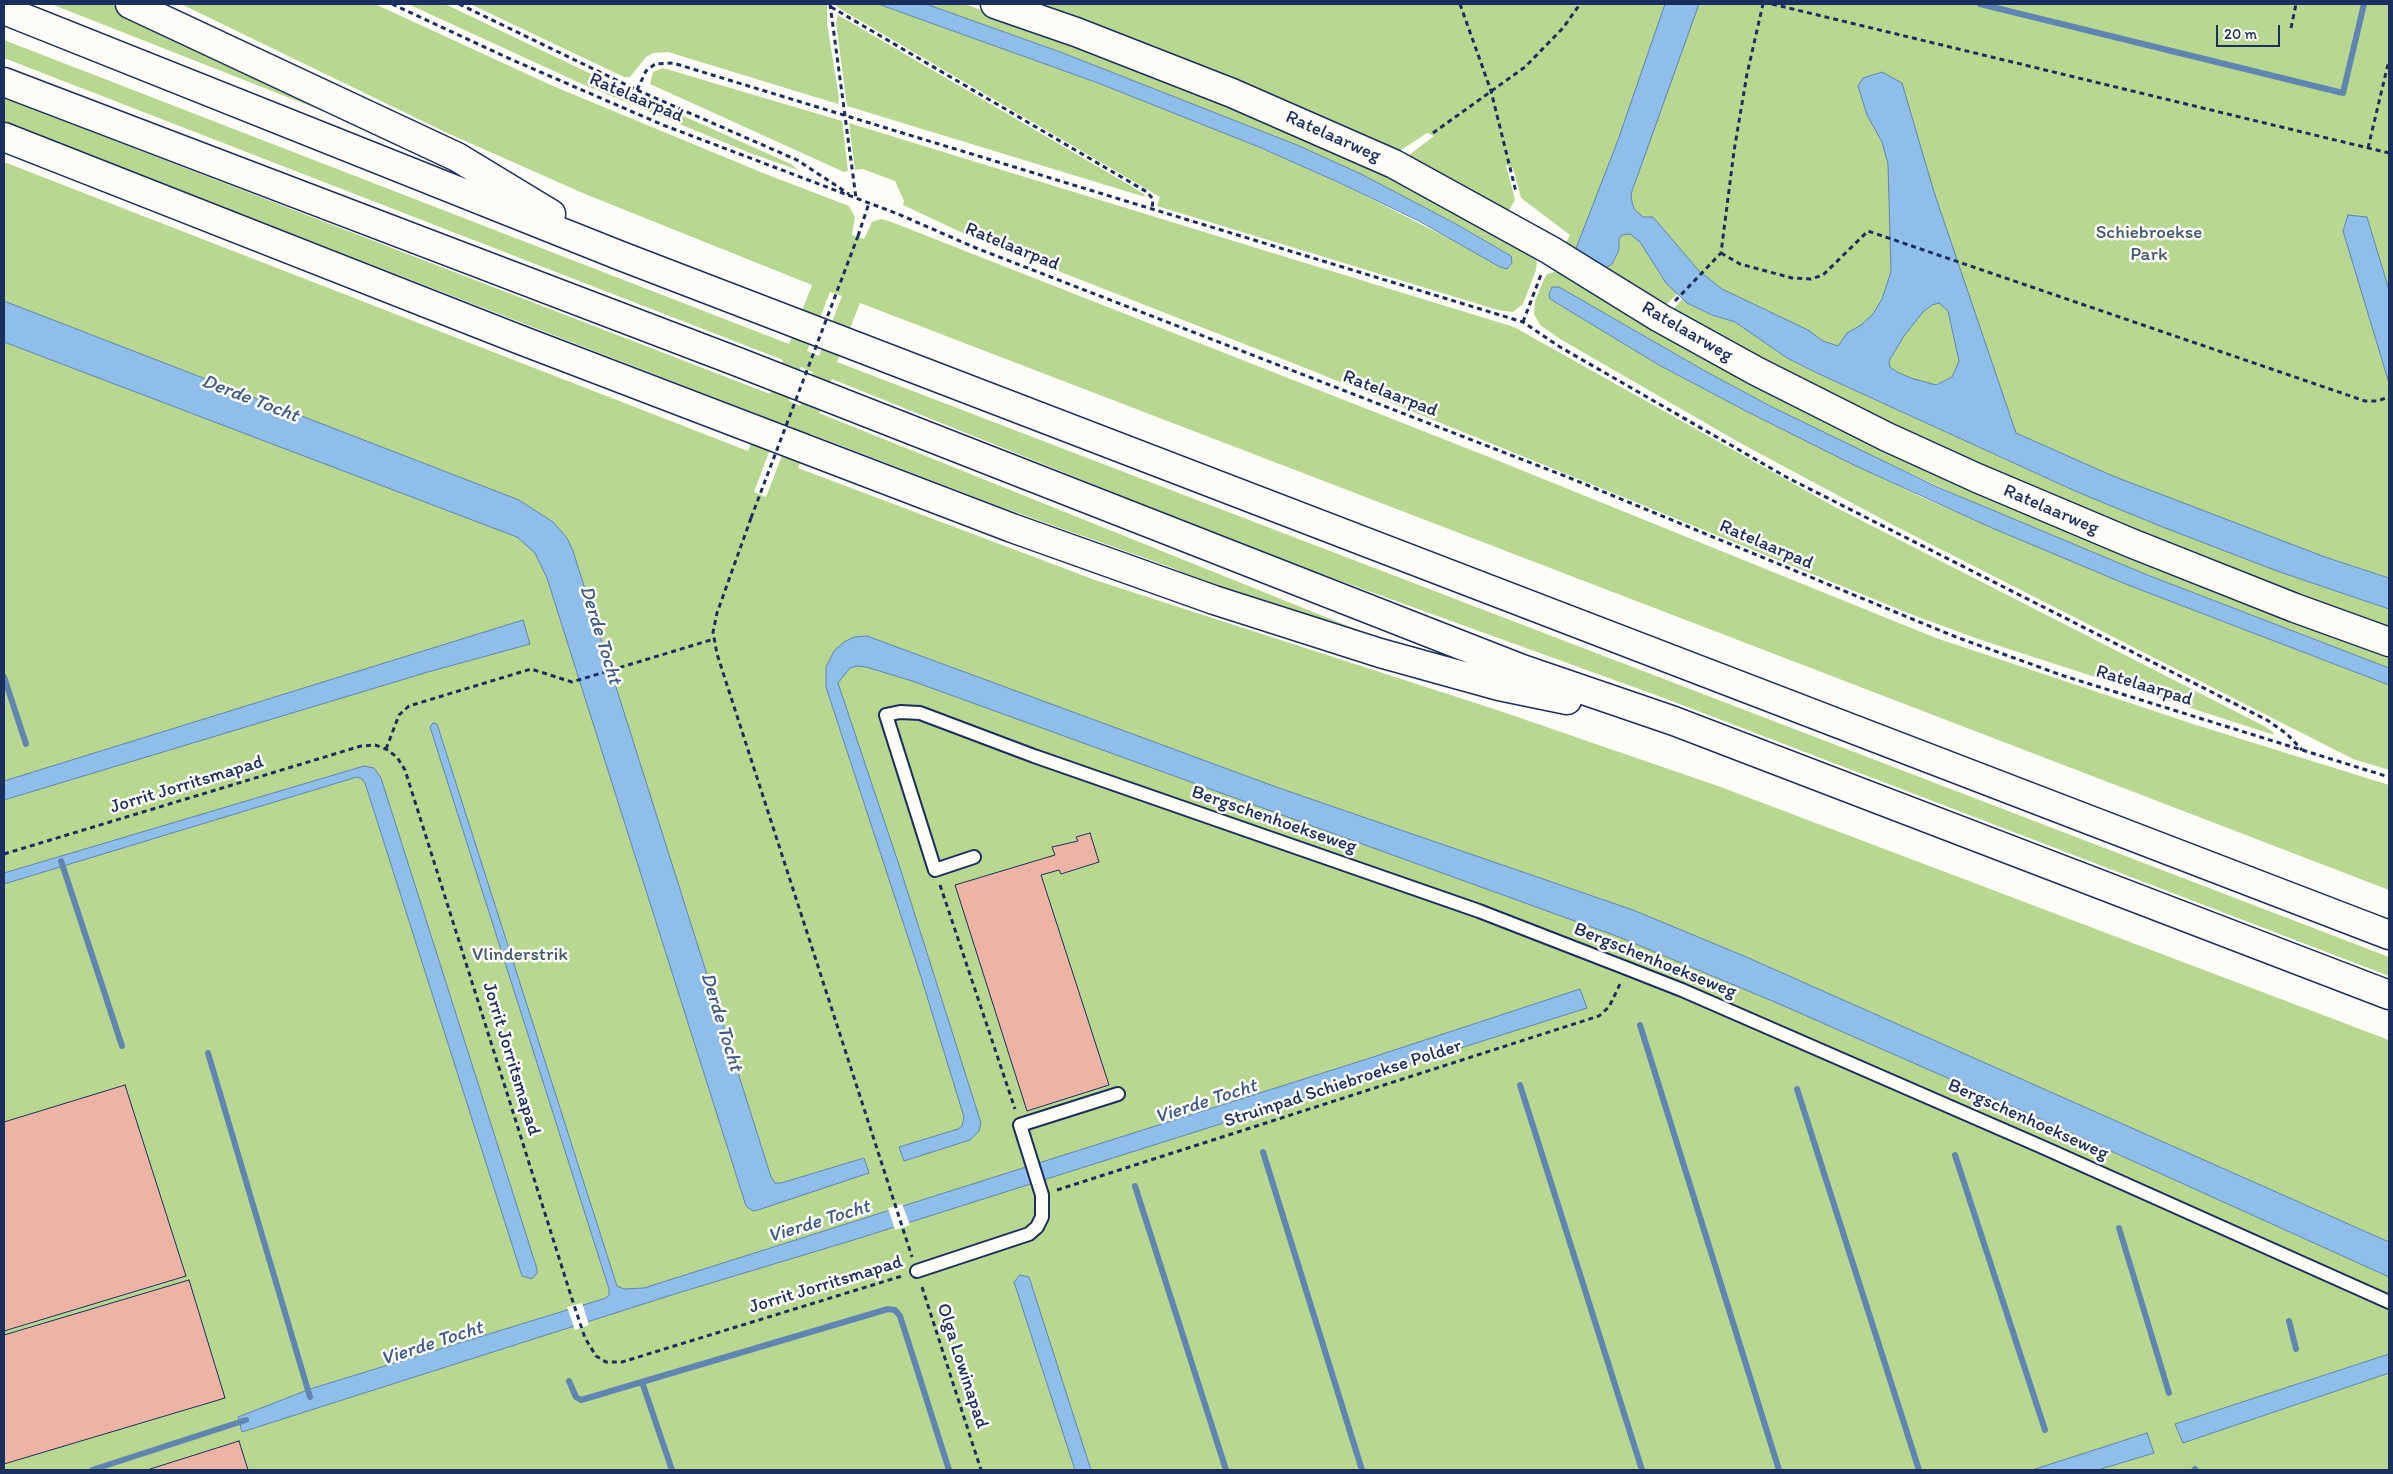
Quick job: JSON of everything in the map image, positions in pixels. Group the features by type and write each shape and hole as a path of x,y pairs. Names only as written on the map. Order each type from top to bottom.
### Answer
{"main road":[{"path":"130,4 457,157 621,256"},
{"name":"Ratelaarweg","path":"995,4 1076,32 1232,93 1385,160 1550,250 1660,318 1748,367 1887,437 1977,478 2131,543 2296,608 2389,642"},
{"path":"4,10 621,256 2389,935"},
{"path":"4,82 728,359 1503,662 1674,721 2389,994"},
{"path":"4,137 536,346 1012,528 1214,600 1380,653 1500,686 1674,721"}],"lane":[{"name":"Bergschenhoekseweg","path":"935,870 886,715 900,712 920,713 1043,759 1479,911 1626,968 1682,990 2040,1146 2389,1302"},
{"path":"935,870 974,856"},
{"path":"917,1271 1029,1234 1037,1227 1042,1218 1042,1194 1020,1125 1118,1094"}],"path":[{"name":"Ratelaarpad","path":"392,4 508,58 663,125 869,203 985,251 1565,476 1956,637 2064,676 2303,752 2389,777"},
{"path":"459,4 637,90 796,160 856,198"},
{"path":"1460,4 1491,91 1516,192"},
{"path":"1433,133 1525,67 1564,28 1580,4"},
{"path":"1672,304 1712,265 1721,253 1739,122 1763,4"},
{"path":"1772,4 2389,153"},
{"path":"2291,28 2296,4"},
{"path":"831,6 856,198"},
{"path":"831,6 1147,192 1153,199 1152,209"},
{"path":"2368,148 2389,60"},
{"path":"637,90 646,72 654,64 673,63 1523,322 1560,347 1788,478 2267,720 2287,734 2303,752"},
{"path":"869,203 751,518 717,613 713,632 720,663 905,1238"},
{"path":"1721,253 1740,264 1792,278 1811,279 1823,274 1868,231 1886,235 2365,401 2377,401 2389,397"},
{"path":"1523,322 1550,250"},
{"path":"386,749 399,715 409,706 531,669 572,682 714,639"},
{"name":"Jorrit Jorritsmapad","path":"4,854 361,746 375,745 386,749 397,757 405,770 572,1299 585,1338 596,1356 606,1362 622,1362 917,1271"},
{"path":"935,870 1020,1125"},
{"name":"Struinpad Schiebroekse Polder","path":"1042,1194 1599,1016 1609,1007 1626,968"},
{"name":"Olga Lowinapad","path":"917,1271 981,1470"}],"green space":[{"path":"51,4 117,4 366,128"},
{"name":"Vlinderstrik","path":"181,4 375,4 553,86 763,173 849,206 855,217 852,235 864,239 872,222 881,219 889,221 1489,457 1936,638 2193,724 2389,785 2389,890 860,303 837,362 2389,957 2389,976 1664,698 1266,554 832,379 819,413 1420,655 1271,612 1170,567 1001,507 811,434 798,468 1095,580 1497,710 1718,786 2389,1040 2389,1470 4,1470 4,162 748,451 762,416 4,122 4,98 770,394 783,360 4,58 4,40 789,344 812,285 585,194 445,132","holes":["830,292 842,296 819,356 807,351","801,367 813,372 800,406 789,401","780,423 793,427 766,497 754,492"]},
{"path":"408,4 445,4 614,85 791,164 798,170 750,153 582,84"},
{"path":"470,4 827,4 827,23 839,98 838,104 668,52 653,53 646,57 630,77 624,77"},
{"path":"834,4 878,4 1098,83 1259,147 1340,183 1458,243 1511,256 1456,224 1360,174 1297,145 1063,53 926,4 965,4 1121,61 1332,146 1532,252 1537,262 1536,270 1523,304 1513,312 1498,310 1157,206 1160,197"},
{"name":"Schiebroekse Park","path":"1025,4 2389,4 2389,594 1677,294 1663,308 1563,248 1570,235 1521,198 1513,168 1506,165 1515,200 1507,214 1404,159 1434,136 1427,133 1395,154"},
{"path":"838,15 1124,182 1144,194 1145,197 847,106 836,23"},
{"path":"663,68 842,121 848,171 844,172 650,84 653,72"},
{"path":"849,123 1514,327 1835,507 2264,726 2273,732 2274,735 1981,640 1913,615 1308,369 969,236 903,205 904,201 895,181 863,169 855,170"},
{"path":"1560,270 1619,306 2389,652 2389,668 2145,574 1970,501 1772,407 1705,371 1559,287 1550,290 1550,299 1659,365 1744,410 1921,497 2128,585 2389,685 2389,770 2353,759 1895,526 1742,444 1560,339 1540,325 1534,314 1535,301 1544,279 1547,274"},
{"path":"1682,299 1712,315 1735,322 1787,358 1817,373 2075,491 2277,571 2389,609 2389,632 1979,469 1670,313"}],"water":[{"path":"878,4 926,4 1063,53 1297,145 1361,174 1456,224 1511,256 1512,263 1507,269 1500,267 1419,221 1259,147 1098,83"},
{"path":"1665,4 1699,4 1631,194 1634,209 1643,217 1653,217 1699,271 1722,289 1808,330 1823,341 1838,346 1847,333 1861,325 1873,314 1882,299 1891,272 1888,164 1882,142 1867,115 1858,86 1863,78 1882,72 1902,83 1934,192 2016,433 2113,476 2325,557 2389,578 2389,609 2277,571 2075,491 1817,373 1787,358 1735,322 1712,315 1687,303 1666,283 1640,242 1630,234 1622,235 1619,239 1619,250 1612,264 1606,268 1575,251 1618,140","holes":["1939,303 1948,311 1959,361 1952,377 1936,385 1911,378 1890,367 1889,361 1904,336 1923,312 1932,305"]},
{"path":"2348,215 2367,217 2389,290 2389,383 2343,231"},
{"path":"1552,287 1559,287 1705,371 1772,407 1935,486 2145,574 2389,668 2389,685 2128,585 1992,528 1856,466 1659,365 1550,299 1549,294"},
{"name":"Derde Tocht","path":"4,301 519,500 553,522 567,538 573,551 771,1177 775,1183 781,1183 864,1158 869,1173 758,1210 753,1211 746,1206 547,578 535,553 517,537 4,342"},
{"path":"523,620 530,644 428,672 4,800 4,781"},
{"path":"867,636 1279,788 1633,910 1744,956 2389,1242 2389,1277 2018,1109 1777,1003 1619,937 912,681 857,666 850,668 838,683 901,871 981,1123 979,1131 970,1140 904,1161 899,1147 958,1129 962,1126 964,1117 921,977 826,687 826,667 834,651 844,642 854,637"},
{"path":"433,723 437,724 617,1286 624,1289 644,1288 1367,1059 1580,989 1587,1008 242,1432 238,1417 310,1389 606,1298 609,1295 609,1289 430,727"},
{"path":"364,766 374,768 381,778 537,1269 537,1273 532,1279 522,1276 365,783 362,779 357,777 4,884 4,873"},
{"path":"1020,1275 1029,1277 1091,1470 1075,1470 1014,1282"},
{"path":"2389,1354 2389,1373 2183,1443 2175,1424"},
{"path":"2147,1433 2154,1453 2098,1470 2032,1470"}],"pier":[{"path":"902,1204 910,1225 895,1230 888,1208"},
{"path":"582,1303 589,1325 575,1330 567,1307"}],"building":[{"path":"1090,833 1099,862 1061,874 1059,870 1041,875 1109,1085 1027,1111 955,885 1055,855 1052,847 1078,841 1076,837"},
{"path":"125,1085 186,1276 4,1331 4,1122"},
{"path":"189,1280 225,1398 4,1464 4,1335"},
{"path":"239,1441 248,1470 147,1470"}],"waterway":[{"path":"1980,4 2343,93 2364,4"},
{"path":"4,677 26,744"},
{"path":"61,861 122,1046"},
{"path":"1640,1025 1779,1470"},
{"path":"208,1053 310,1397"},
{"path":"1520,1085 1642,1470"},
{"path":"1797,1089 1919,1470"},
{"path":"1263,1152 1362,1470"},
{"path":"1955,1155 2045,1430"},
{"path":"1135,1186 1226,1470"},
{"path":"2119,1228 2169,1393"},
{"path":"569,1381 576,1397 581,1400 888,1309 895,1310 900,1316 949,1470"},
{"path":"2289,1321 2296,1349"},
{"path":"642,1382 672,1470"},
{"name":"Vierde Tocht","path":"92,1470 246,1420"}]}
